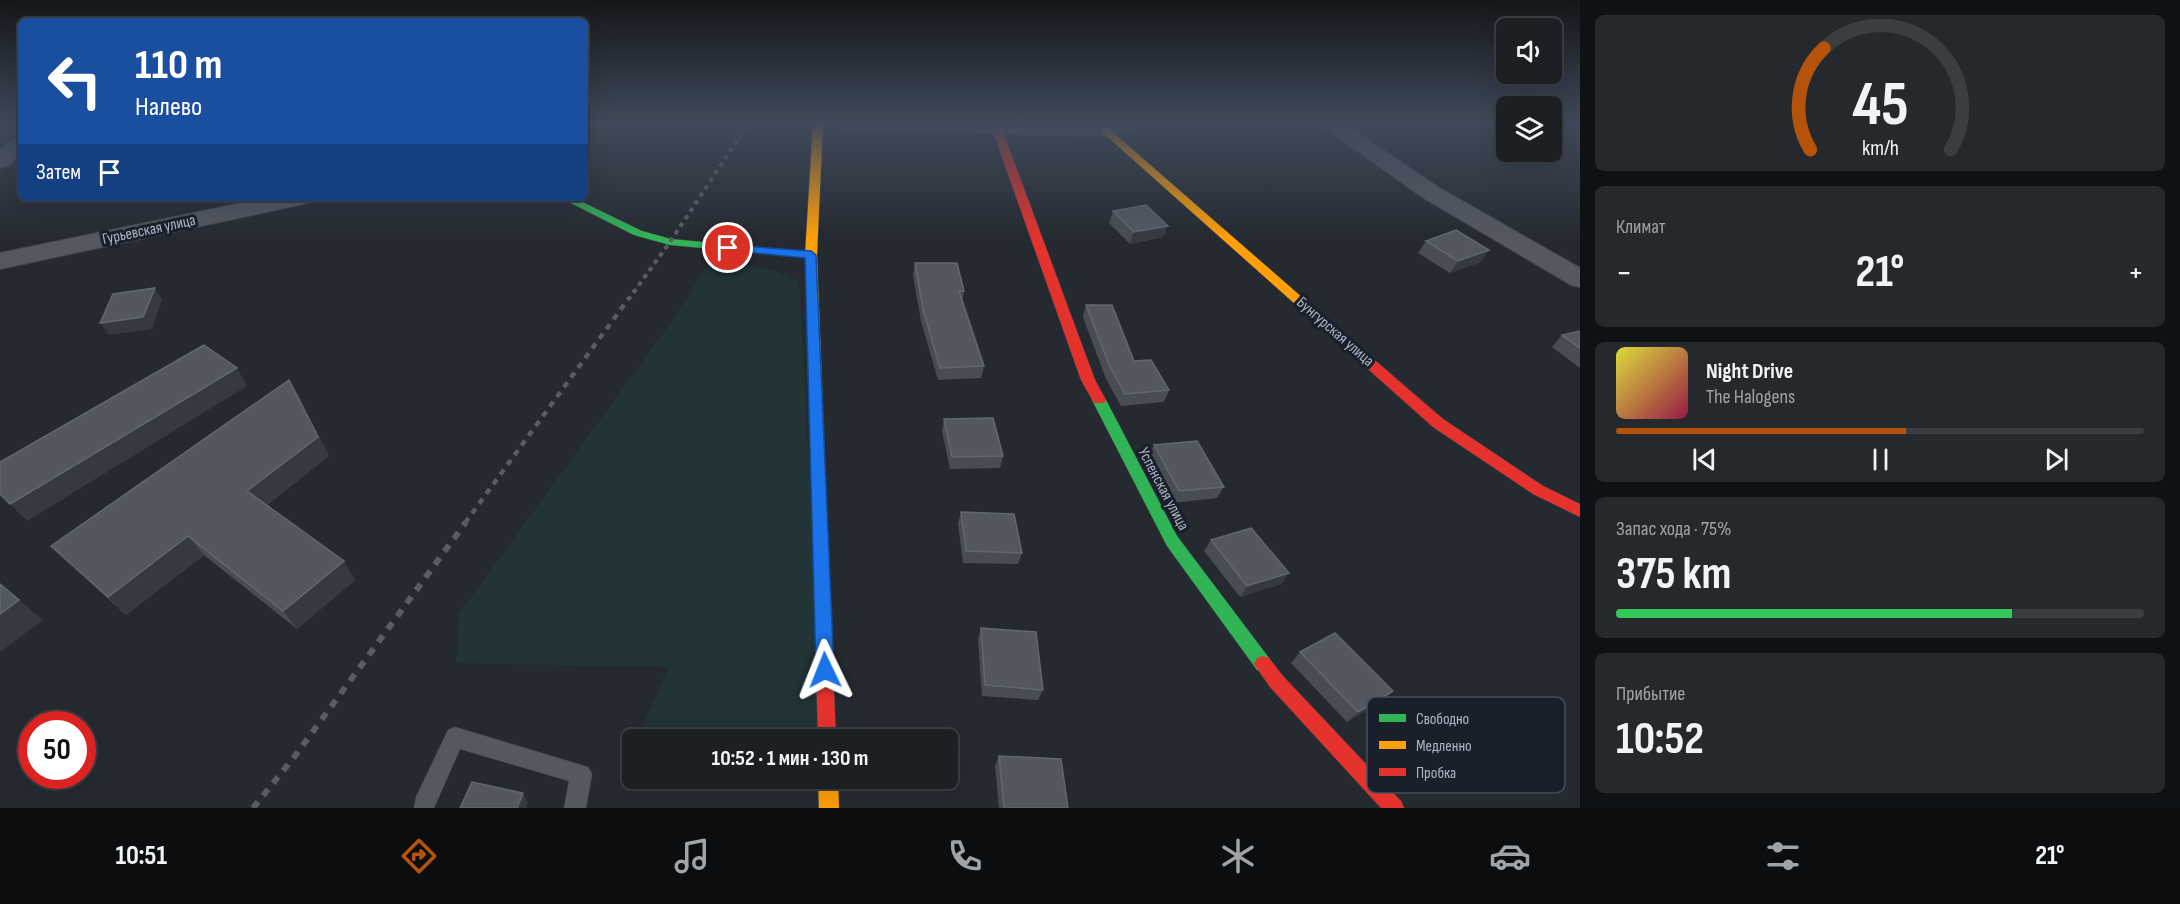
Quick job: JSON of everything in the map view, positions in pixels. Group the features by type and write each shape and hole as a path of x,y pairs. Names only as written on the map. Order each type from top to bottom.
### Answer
{"street":[{"path":"816,162 811,255 827,729"},
{"name":"Успенская улица","path":"1009,162 1088,380 1172,541 1276,681 1367,779"},
{"name":"Бунгурская улица","path":"1141,162 1438,423 1538,490 1580,511"},
{"path":"1394,162 1430,192 1580,279"},
{"name":"Гурьевская улица","path":"0,261 284,201"},
{"path":"572,201 638,232 670,242 811,255"},
{"path":"828,789 829,808"},
{"name":"Успенская улица","path":"1380,793 1394,808"}],"lane":[{"path":"424,805 455,737 582,774 575,808"}],"shaded area":[{"path":"712,259 774,271 799,282 823,729 641,729 669,667 456,663 459,614 667,328"},
{"path":"683,789 723,789 699,792"}],"building":[{"path":"1146,205 1168,226 1134,232 1113,211"},
{"path":"1456,230 1489,250 1458,261 1426,241"},
{"path":"915,263 957,263 964,291 959,291 984,366 940,368 923,309"},
{"path":"155,288 143,317 100,323 113,294"},
{"path":"1086,305 1112,305 1134,361 1151,360 1169,390 1125,394 1110,367"},
{"path":"1580,331 1580,348 1562,335"},
{"path":"204,345 237,368 10,504 0,494 0,462"},
{"path":"289,380 318,437 247,491 344,561 283,611 188,536 108,597 51,546"},
{"path":"993,418 1003,456 952,457 944,419"},
{"path":"1197,441 1224,487 1179,491 1154,445"},
{"path":"961,512 1014,514 1022,553 966,551"},
{"path":"1251,528 1289,573 1247,586 1211,540"},
{"path":"0,584 19,600 0,614"},
{"path":"981,628 1036,632 1043,690 985,685"},
{"path":"1335,633 1393,691 1383,697 1367,697 1367,707 1358,712 1300,652"},
{"path":"999,756 1061,759 1068,808 1004,808"},
{"path":"472,782 523,793 517,808 460,808"}],"railway":[{"path":"628,300 723,162"},
{"path":"465,523 629,298"},
{"path":"253,808 295,756 466,522"}],"traffic: fast":[{"path":"572,201 638,233 670,242 811,255"},
{"path":"1099,400 1172,541 1263,664"}],"traffic: slow":[{"path":"816,162 811,255 822,594"},
{"path":"1141,162 1308,309"},
{"path":"828,789 829,808"}],"traffic: jam":[{"path":"1009,162 1088,380 1099,400"},
{"path":"1308,309 1438,423 1538,490 1580,511"},
{"path":"822,594 827,729"},
{"path":"1263,664 1367,779"},
{"path":"1380,793 1394,808"}],"route":[{"path":"728,248 811,255 825,670"}]}
